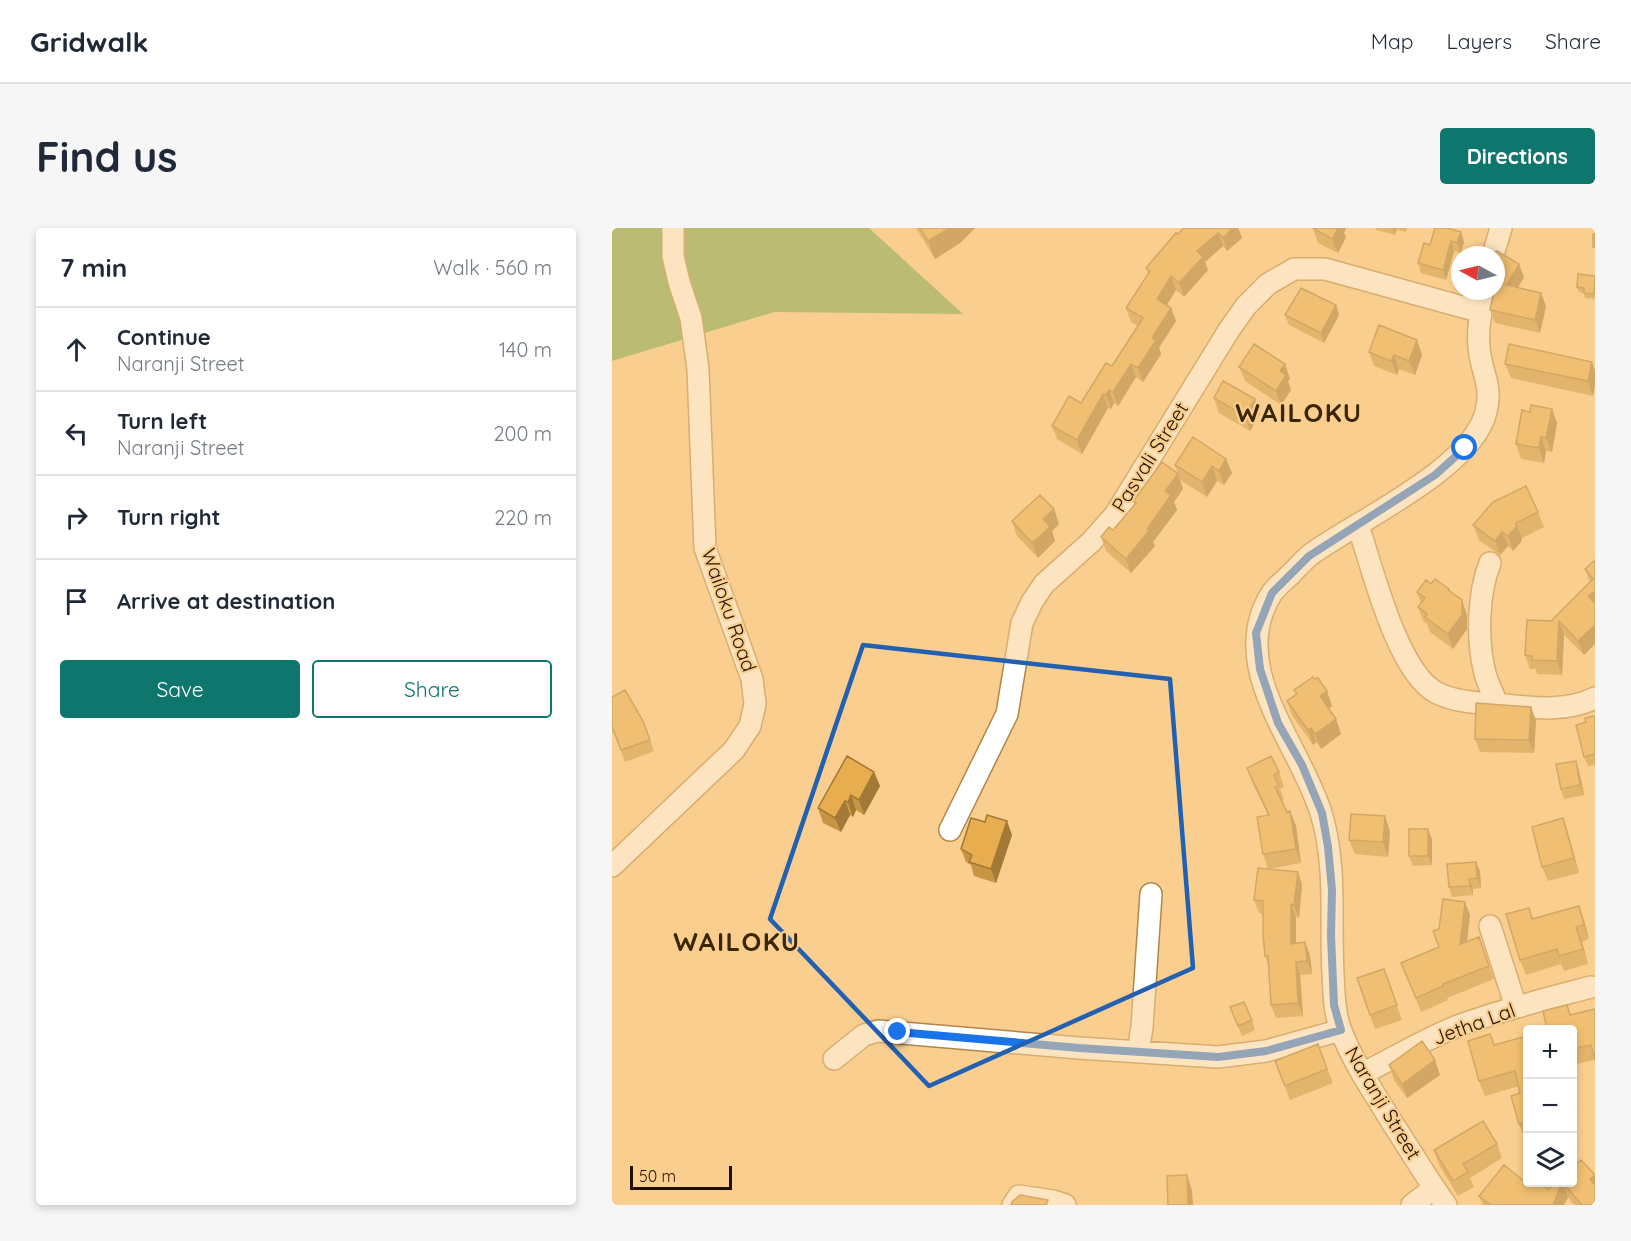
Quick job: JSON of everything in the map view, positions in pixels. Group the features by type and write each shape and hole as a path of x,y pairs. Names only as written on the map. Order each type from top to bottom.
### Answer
{"street":[{"name":"Wailoku Road","path":"612,866 734,750 750,726 755,704 753,679 705,548 698,369 691,318 673,256 673,228"},
{"path":"1496,246 1501,228"},
{"name":"Pasvali Street","path":"951,830 1007,714 1022,623 1032,602 1044,584 1091,542 1115,515 1229,330 1246,306 1268,284 1294,268 1325,269 1481,312"},
{"name":"Naranji Street","path":"1440,1196 1362,1074 1341,1030 1334,1005 1332,890 1322,813 1302,765 1278,723 1260,669 1256,633 1272,593 1309,556 1435,475 1465,448 1485,414 1489,387 1480,355 1479,330 1483,300"},
{"path":"1358,525 1397,643 1429,688 1471,702 1541,709 1582,703 1595,698"},
{"path":"1490,563 1484,578 1480,633 1484,670 1497,704"},
{"path":"1138,1052 1142,1027 1151,894"},
{"path":"1490,926 1516,1008"},
{"name":"Jetha Lal","path":"1362,1074 1459,1026 1591,987"},
{"path":"834,1059 864,1035 888,1031 1218,1057 1266,1051 1341,1030"},
{"path":"1013,1205 1019,1196 1065,1205"},
{"path":"1412,1205 1440,1196"}],"highlighted area":[{"path":"863,645 1170,679 1193,968 929,1086 770,919"}],"green space":[{"path":"612,228 869,228 963,314 774,312 612,361"}],"building":[{"path":"920,228 950,228 928,241"},
{"path":"1184,228 1233,228 1223,238 1218,233 1197,251 1203,257 1179,283 1171,276 1157,299 1171,308 1152,338 1156,340 1138,368 1131,364 1113,392 1109,390 1106,395 1103,394 1077,440 1052,426 1069,396 1081,403 1106,363 1112,366 1143,318 1126,308 1150,271 1146,268 1176,233 1178,234"},
{"path":"1313,228 1338,228 1332,239"},
{"path":"1435,228 1447,228 1461,232 1457,243 1451,241 1443,270 1418,263 1424,243 1430,245"},
{"path":"1593,234 1595,234 1595,247 1593,247"},
{"path":"1505,256 1519,264 1507,285 1541,293 1535,320 1490,310 1492,300 1505,300"},
{"path":"1578,274 1595,276 1594,294 1584,293 1584,288 1577,287"},
{"path":"1301,288 1336,305 1321,333 1285,315"},
{"path":"1379,325 1417,340 1409,361 1394,355 1391,361 1369,352"},
{"path":"1254,344 1285,364 1280,371 1286,375 1276,391 1239,367"},
{"path":"1509,344 1592,362 1588,381 1505,364"},
{"path":"1223,381 1255,399 1245,416 1214,398"},
{"path":"1531,405 1552,409 1546,438 1541,437 1539,448 1516,444 1522,410 1530,412"},
{"path":"1193,437 1226,459 1219,471 1212,466 1202,482 1175,465"},
{"path":"1162,462 1178,474 1165,491 1171,495 1147,529 1149,531 1126,559 1101,537 1109,527 1113,530 1136,503 1133,501"},
{"path":"1526,486 1538,512 1516,523 1516,527 1508,536 1502,532 1495,541 1473,525 1493,502"},
{"path":"1040,495 1054,509 1043,519 1050,527 1032,543 1012,521"},
{"path":"1595,560 1595,591 1588,596 1595,604 1595,625 1578,641 1559,621 1557,661 1532,660 1532,656 1525,655 1527,620 1551,621 1593,579 1585,569"},
{"path":"1435,579 1462,600 1462,615 1448,634 1425,617 1427,614 1418,607 1425,598 1417,592 1426,580 1431,584"},
{"path":"1313,677 1318,678 1327,691 1320,696 1336,719 1315,734 1311,728 1308,730 1287,701 1297,694 1294,690"},
{"path":"625,690 643,721 650,740 621,750 612,726 612,697"},
{"path":"1476,703 1531,707 1529,740 1475,739"},
{"path":"1595,716 1595,754 1584,757 1576,725 1586,722 1585,718"},
{"path":"847,756 874,772 859,800 851,795 835,818 818,808"},
{"path":"1271,756 1279,772 1274,775 1279,786 1275,787 1287,812 1290,811 1296,849 1263,854 1257,817 1269,815 1247,768"},
{"path":"1576,761 1580,785 1561,789 1556,764"},
{"path":"1351,814 1385,816 1383,842 1349,840"},
{"path":"987,815 1007,821 991,869 969,862 972,855 961,849 971,818 985,822"},
{"path":"1563,818 1574,858 1542,867 1532,827"},
{"path":"1409,829 1428,829 1428,856 1409,856"},
{"path":"1476,862 1477,878 1469,879 1470,886 1449,887 1447,864"},
{"path":"1258,868 1298,872 1294,905 1291,904 1291,944 1305,942 1307,961 1296,962 1298,1003 1271,1005 1268,956 1265,956 1263,934 1263,901 1254,900"},
{"path":"1443,899 1465,902 1460,944 1479,937 1489,966 1443,984 1416,998 1401,963 1439,947 1433,931 1439,929"},
{"path":"1579,906 1584,925 1576,927 1583,949 1559,956 1557,949 1520,960 1506,914 1529,908 1532,919"},
{"path":"1384,969 1397,1005 1370,1015 1357,978"},
{"path":"1244,1002 1252,1020 1238,1026 1230,1007"},
{"path":"1567,1005 1570,1015 1595,1009 1595,1060 1591,1045 1577,1048 1577,1025 1546,1025 1543,1011"},
{"path":"1490,1034 1494,1045 1523,1037 1523,1123 1519,1124 1511,1096 1520,1093 1515,1071 1479,1081 1468,1041"},
{"path":"1422,1041 1435,1060 1402,1084 1389,1065"},
{"path":"1318,1044 1327,1069 1285,1086 1275,1061"},
{"path":"1483,1121 1497,1144 1463,1164 1468,1172 1453,1181 1434,1150"},
{"path":"1581,1160 1595,1175 1590,1179 1595,1185 1595,1205 1582,1205 1566,1187 1577,1187 1577,1164"},
{"path":"1504,1165 1523,1180 1523,1187 1549,1189 1560,1187 1553,1205 1491,1205 1479,1196"},
{"path":"1187,1175 1188,1205 1168,1205 1167,1176"},
{"path":"1020,1195 1048,1200 1046,1205 1011,1205"}],"district":[{"name":"WAILOKU","path":"1299,413"},
{"name":"WAILOKU","path":"737,942"}],"route":[{"path":"898,1032 1079,1048 1218,1057 1266,1051 1341,1030 1334,1005 1332,890 1322,813 1302,765 1278,723 1257,659 1256,633 1272,593 1309,556 1435,475 1465,448"}]}
